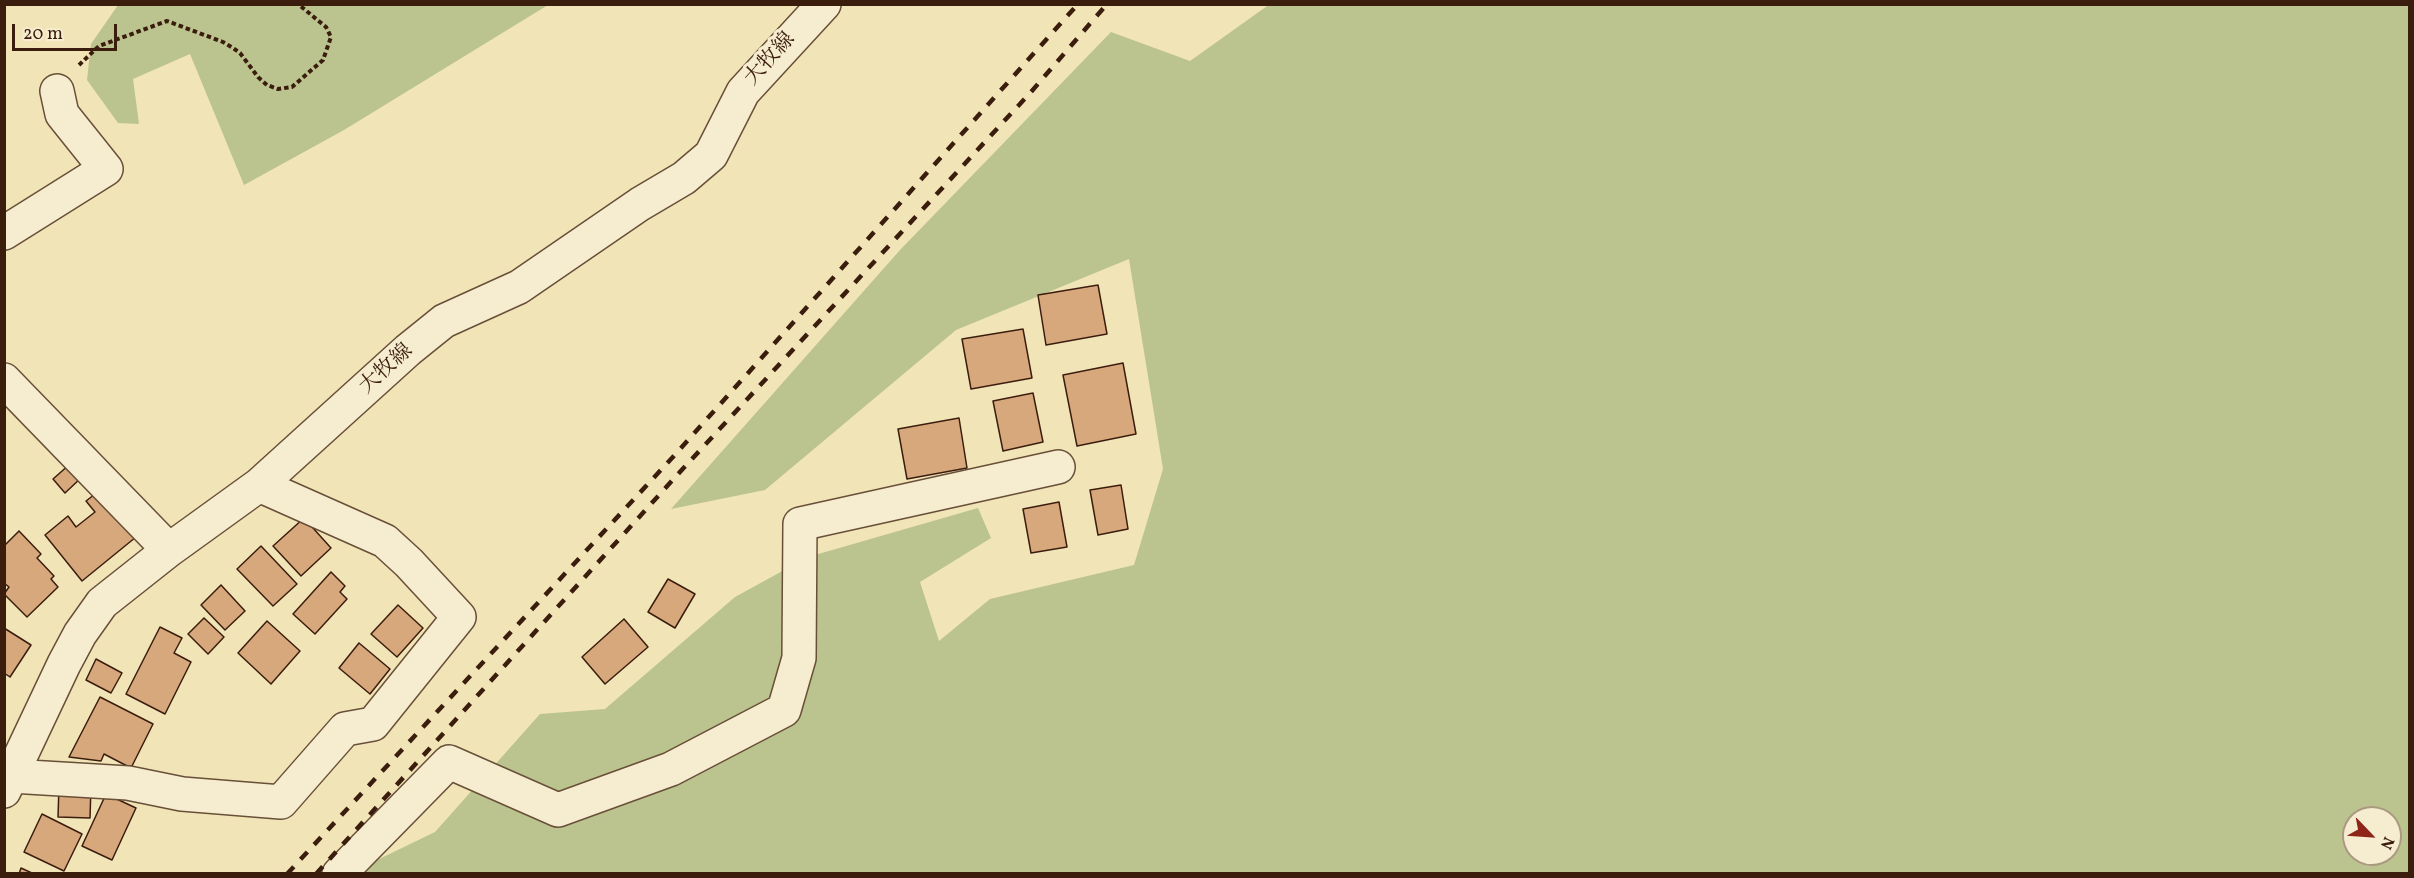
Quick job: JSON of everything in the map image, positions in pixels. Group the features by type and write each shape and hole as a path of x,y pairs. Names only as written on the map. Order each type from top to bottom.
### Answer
{"street":[{"name":"大牧線","path":"8,784 80,634 102,603 169,550 259,485 408,350 444,321 519,287 640,204 684,178 711,155 743,92 793,35 824,4"},
{"path":"4,233 106,169 62,114 57,91"},
{"path":"4,380 169,550"},
{"path":"339,873 448,762 558,810 671,769 784,710 799,658 800,524 1058,467"},
{"path":"8,784 128,783 182,794 281,802 345,729 373,724 459,617 409,563 385,541 259,485"}],"path":[{"path":"57,91 61,83 99,45 167,21 233,48 267,85 278,89 292,87 323,60 331,37 326,27 298,4"}],"green space":[{"path":"1270,4 2409,5 2409,873 365,874 375,861 435,832 540,714 605,709 735,597 808,557 978,508 991,538 920,582 939,641 990,599 1134,565 1163,469 1129,259 956,330 765,490 671,509 900,250 1111,32 1190,61"},
{"path":"118,5 548,5 344,130 244,185 190,54 133,79 139,124 118,123 87,80 91,44"}],"building":[{"path":"1098,285 1107,334 1046,345 1038,295"},
{"path":"1023,329 1032,378 971,389 962,339"},
{"path":"1123,363 1136,434 1077,446 1063,375"},
{"path":"1033,393 1043,442 1003,451 993,401"},
{"path":"959,418 967,468 907,479 898,429"},
{"path":"70,464 82,477 65,493 53,479"},
{"path":"1121,485 1128,529 1098,535 1090,490"},
{"path":"99,491 136,537 82,581 45,535 68,516 76,527 95,512 86,501"},
{"path":"1059,502 1067,547 1031,553 1023,509"},
{"path":"304,518 331,548 301,576 273,546"},
{"path":"19,531 41,554 37,558 54,576 51,579 58,587 27,617 4,594 9,587 4,583 4,546"},
{"path":"261,546 297,584 273,606 237,569"},
{"path":"331,572 345,586 340,592 347,599 315,634 293,614"},
{"path":"668,579 695,594 675,628 648,612"},
{"path":"221,585 245,611 225,630 201,605"},
{"path":"398,605 423,628 397,657 371,634"},
{"path":"204,618 224,637 208,654 188,634"},
{"path":"624,619 648,647 605,684 582,657"},
{"path":"267,621 300,651 271,684 238,653"},
{"path":"160,627 182,638 174,653 191,662 165,714 126,694"},
{"path":"4,628 31,645 10,677 4,673"},
{"path":"359,643 390,669 370,694 339,668"},
{"path":"96,659 122,673 111,693 86,680"},
{"path":"100,697 153,724 131,768 104,754 101,761 69,757"},
{"path":"59,786 91,786 90,818 58,817"},
{"path":"106,794 136,808 112,860 82,846"},
{"path":"42,814 82,834 64,871 24,852"},
{"path":"21,868 34,874 19,874"}],"railway":[{"path":"287,874 672,458 1078,4"},
{"path":"316,874 679,473 1031,92 1107,4"}]}
